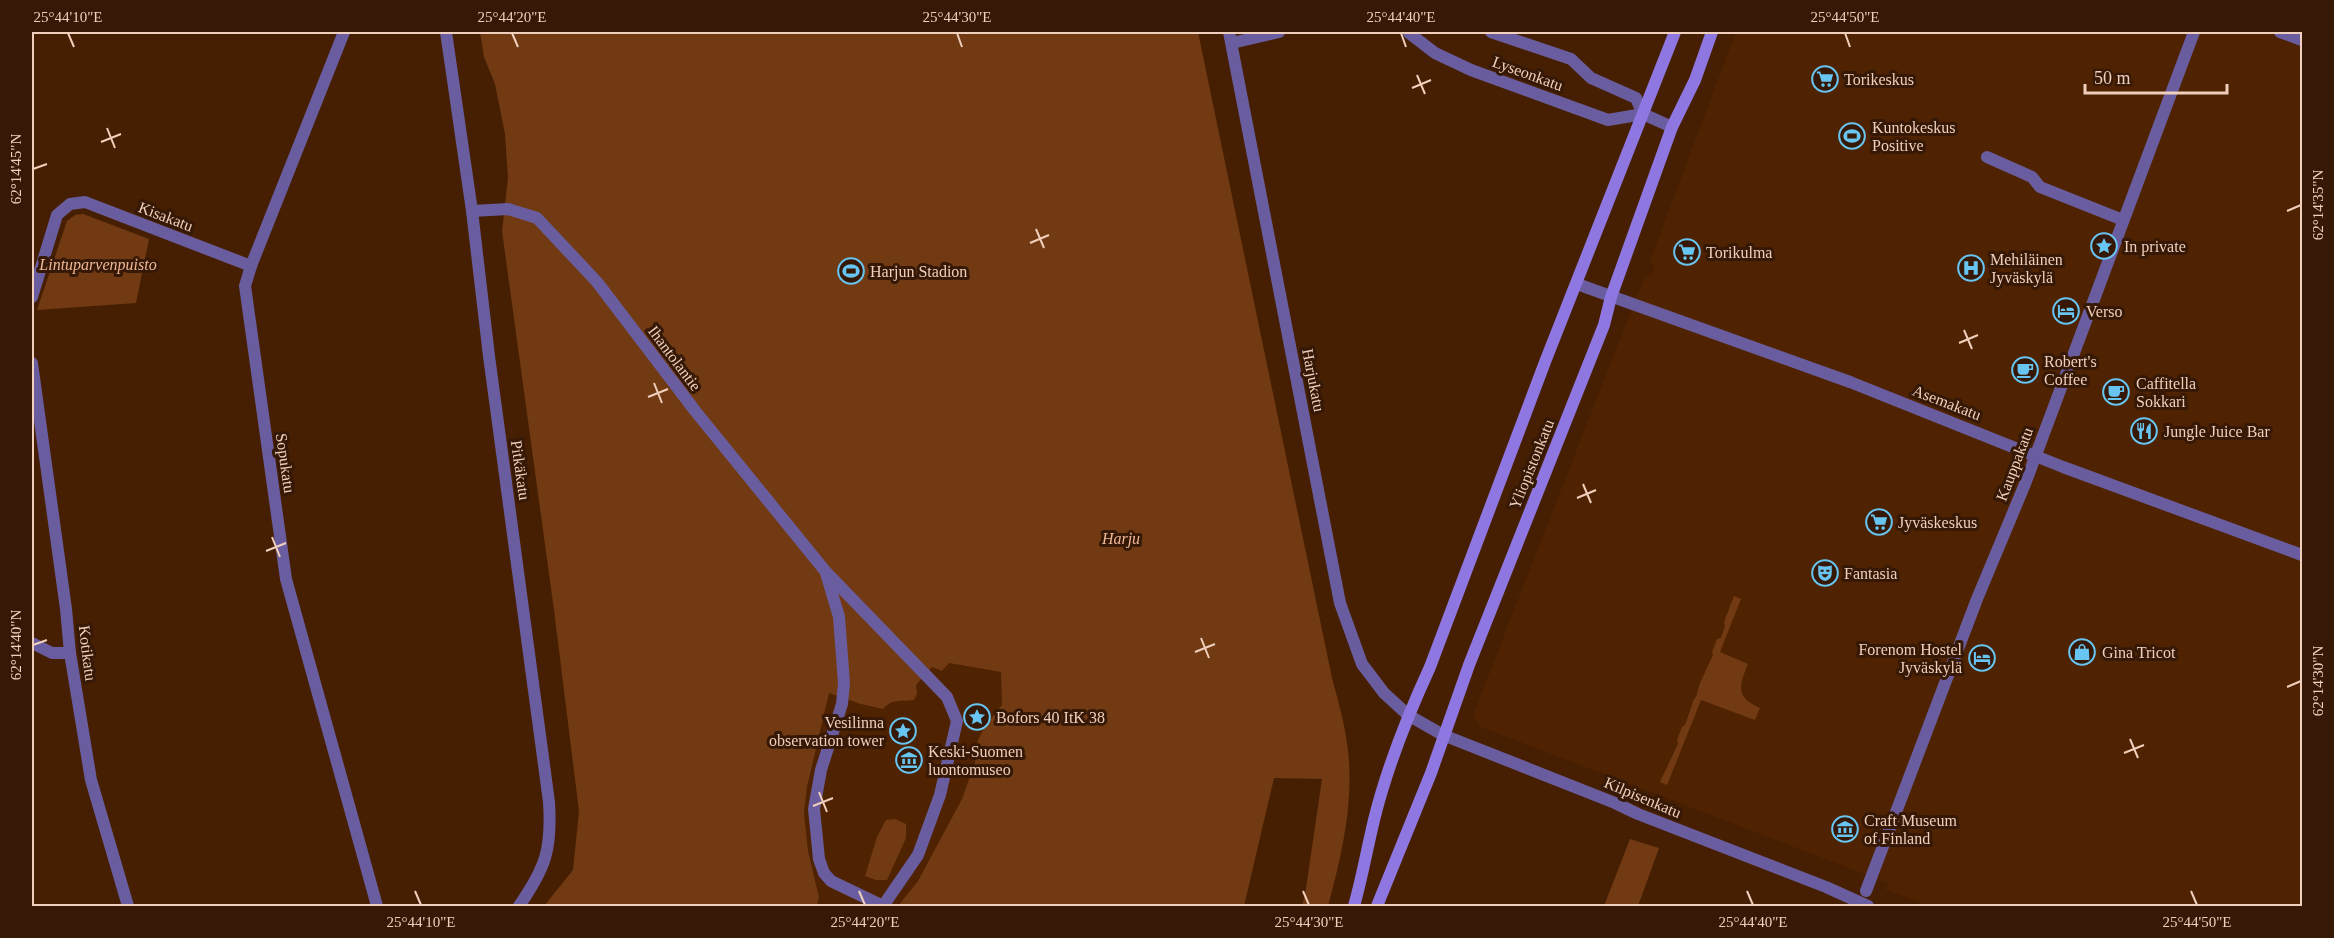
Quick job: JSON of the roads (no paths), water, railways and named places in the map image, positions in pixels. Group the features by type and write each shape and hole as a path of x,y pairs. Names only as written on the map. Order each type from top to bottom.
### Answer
{"main road":[{"name":"Yliopistonkatu","path":"1354,906 1392,758 1408,715 1430,667 1675,32"},
{"name":"Yliopistonkatu","path":"1377,906 1431,773 1465,674 1604,325 1611,297 1672,127 1695,80 1712,32"}],"street":[{"name":"Sopukatu","path":"344,32 250,266 245,286 286,579 377,906"},
{"name":"Pitkäkatu","path":"446,32 472,211 489,356 549,802 551,832 546,860 519,906"},
{"path":"1231,37 1278,32"},
{"name":"Lyseonkatu","path":"1408,32 1435,53 1471,69 1608,120 1643,114 1672,127"},
{"name":"Lyseonkatu","path":"1491,32 1571,59 1592,78 1636,98 1643,114"},
{"name":"Kauppakatu","path":"1863,906 1866,891 1977,599 2036,455 2194,32"},
{"path":"2280,32 2302,40"},
{"name":"Harjukatu","path":"1231,37 1340,603 1362,664 1384,693 1408,715"},
{"path":"1987,157 2032,177 2040,187 2123,220"},
{"name":"Kisakatu","path":"32,297 57,215 70,204 85,202 250,266"},
{"name":"Ihantolantie","path":"472,211 508,209 537,218 597,282 696,412 826,572 946,697 957,722 940,795 922,845 906,876 883,906 831,882 824,873 819,859 814,809 821,770 842,704 844,683 839,617 826,572"},
{"name":"Asemakatu","path":"1577,284 1850,382 2036,455 2302,552"},
{"name":"Kotikatu","path":"32,363 70,653 91,780 128,906"},
{"path":"32,643 52,653 70,653"},
{"name":"Kilpisenkatu","path":"1408,715 1443,735 1834,891 1863,906"}],"place":[{"name":"Torikeskus","path":"1825,79"},
{"name":"Kuntokeskus Positive","path":"1852,136"},
{"name":"In private","path":"2104,246"},
{"name":"Torikulma","path":"1687,252"},
{"name":"Mehiläinen Jyväskylä","path":"1971,268"},
{"name":"Harjun Stadion","path":"851,271"},
{"name":"Verso","path":"2066,311"},
{"name":"Robert's Coffee","path":"2025,370"},
{"name":"Caffitella Sokkari","path":"2116,392"},
{"name":"Jungle Juice Bar","path":"2144,431"},
{"name":"Jyväskeskus","path":"1879,522"},
{"name":"Fantasia","path":"1825,573"},
{"name":"Gina Tricot","path":"2082,652"},
{"name":"Forenom Hostel Jyväskylä","path":"1982,658"},
{"name":"Bofors 40 ItK 38","path":"977,717"},
{"name":"Vesilinna observation tower","path":"903,731"},
{"name":"Keski-Suomen luontomuseo","path":"909,760"},
{"name":"Craft Museum of Finland","path":"1845,829"}],"park label":[{"name":"Lintuparvenpuisto","path":"98,264"},
{"name":"Harju","path":"1121,538"}]}
